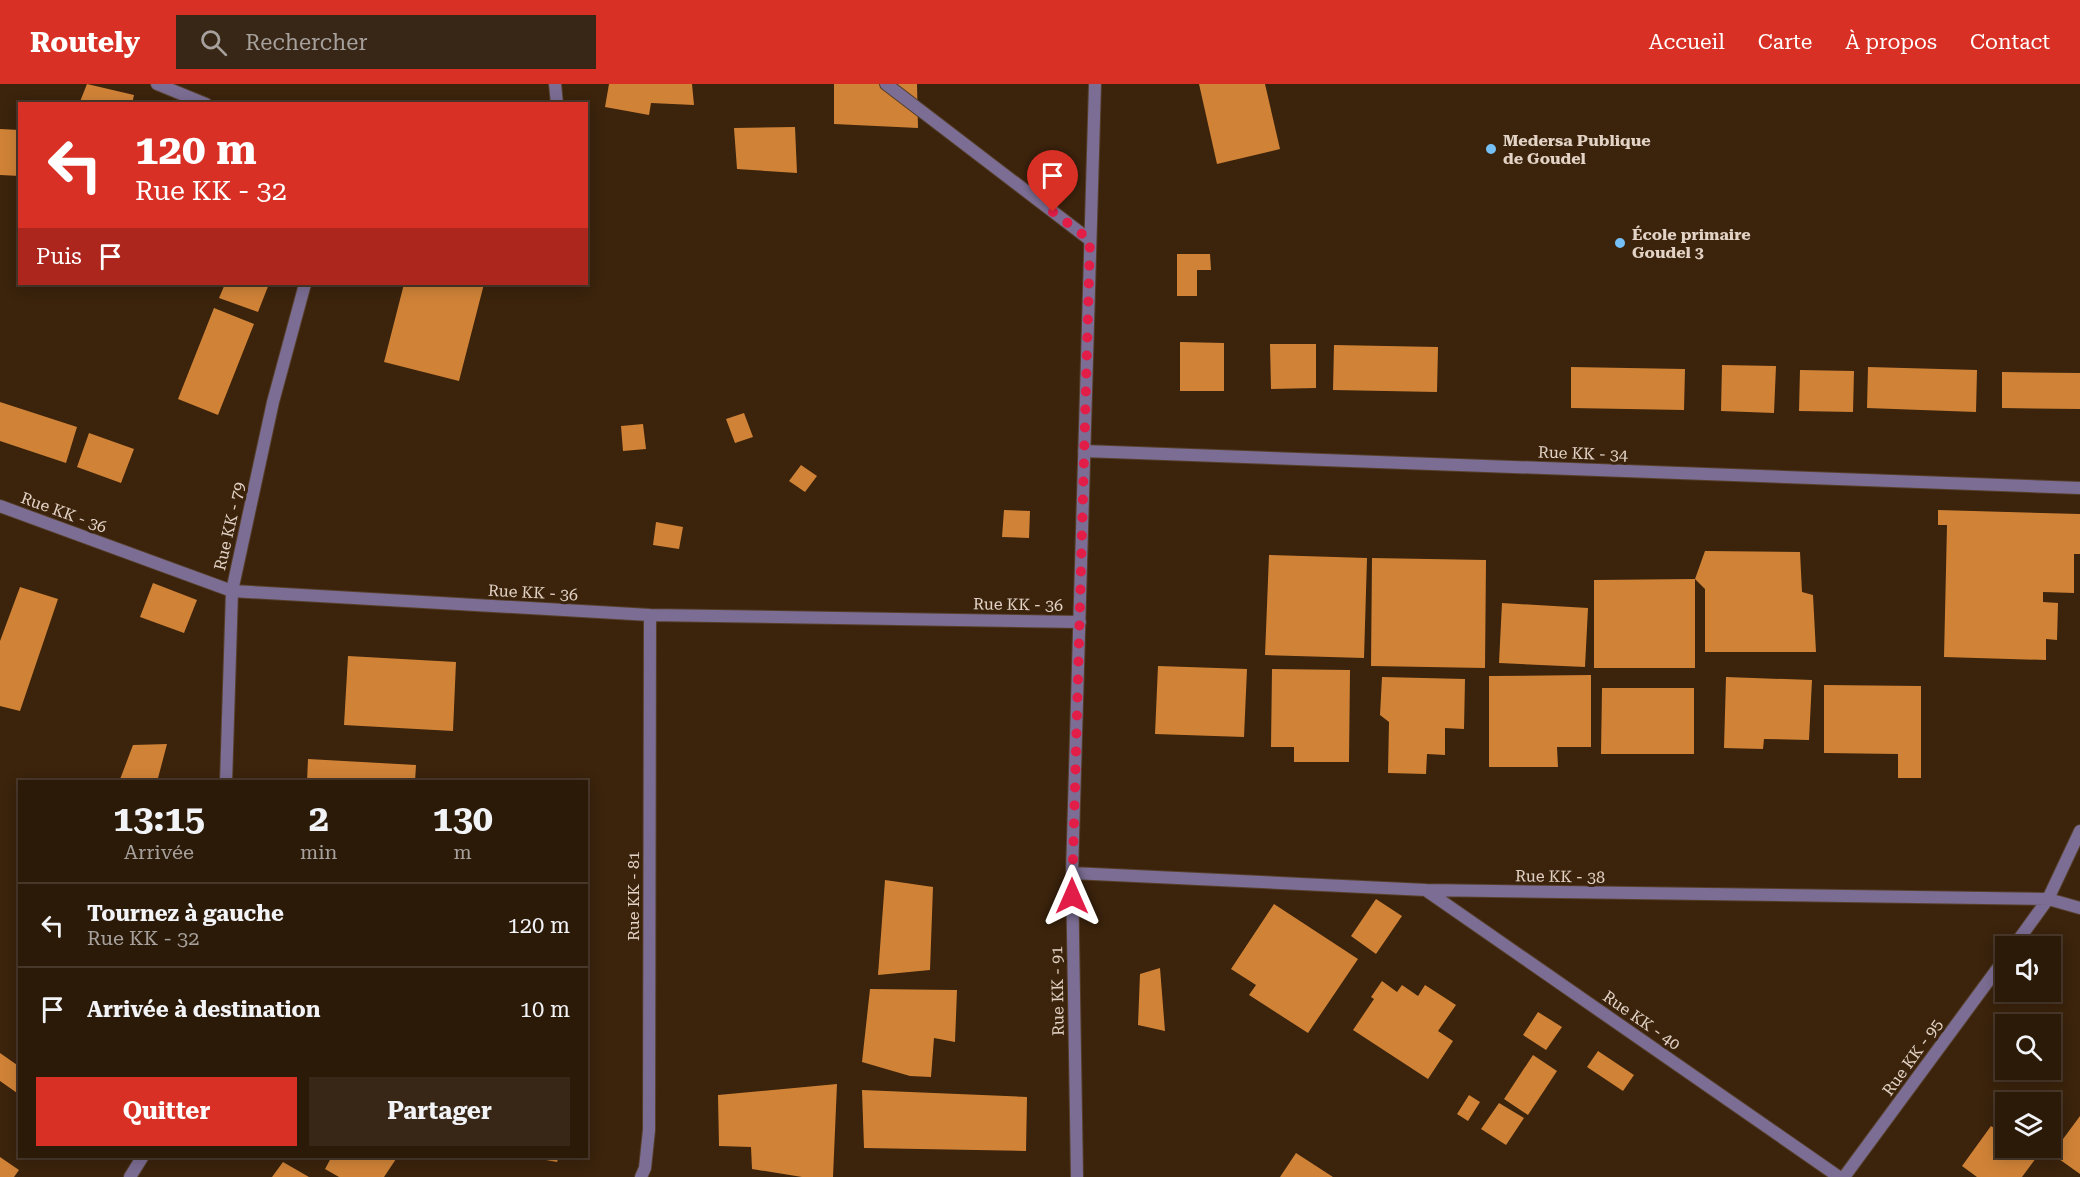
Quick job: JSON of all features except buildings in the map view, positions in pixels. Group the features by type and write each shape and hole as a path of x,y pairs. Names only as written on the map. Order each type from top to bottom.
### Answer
{"street":[{"path":"157,84 201,102"},
{"path":"555,84 556,102"},
{"path":"886,84 1090,240"},
{"name":"Rue KK - 91","path":"1080,1175 1072,873 1095,84"},
{"name":"Rue KK - 79","path":"226,780 232,591 273,402 305,285"},
{"name":"Rue KK - 34","path":"1084,451 2080,488"},
{"name":"Rue KK - 36","path":"0,506 232,591 650,615 1080,622"},
{"name":"Rue KK - 81","path":"641,1177 645,1168 648,1130 650,615"},
{"path":"2020,936 2048,899 2080,831"},
{"name":"Rue KK - 38","path":"1072,873 1426,890 2048,899 2080,908"},
{"name":"Rue KK - 40","path":"1426,890 1839,1177"},
{"name":"Rue KK - 95","path":"1844,1177 1995,972"},
{"path":"130,1177 142,1158"}],"place":[{"name":"Medersa Publique de Goudel","path":"1491,149"},
{"name":"École primaire Goudel 3","path":"1620,243"}],"route":[{"path":"1053,212 1090,240 1072,896"}]}
